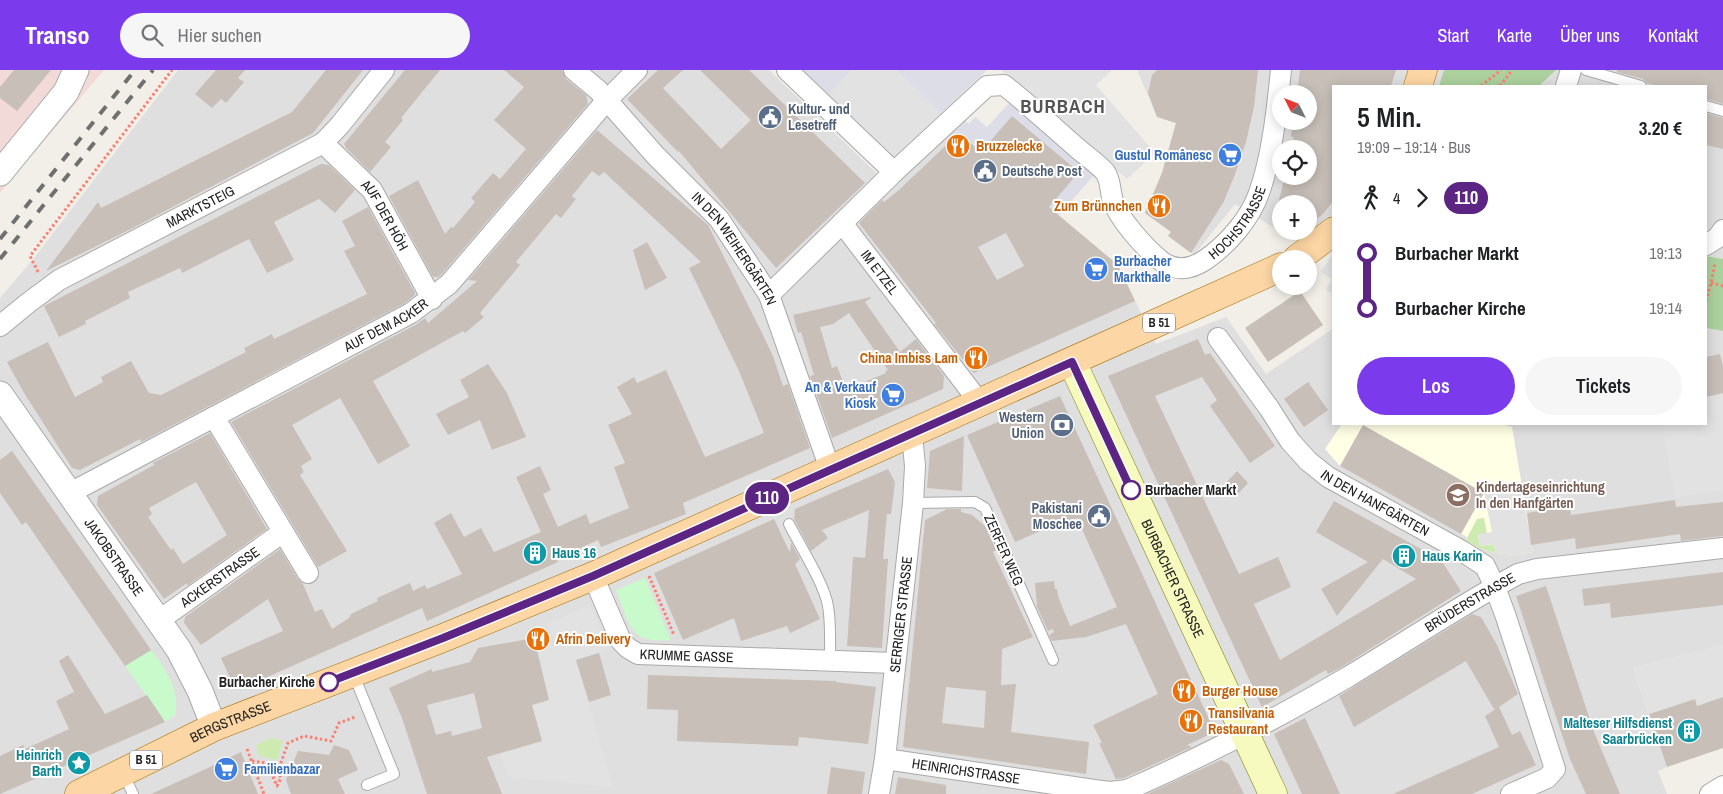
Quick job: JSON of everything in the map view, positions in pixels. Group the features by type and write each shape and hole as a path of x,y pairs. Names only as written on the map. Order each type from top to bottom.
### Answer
{"main road":[{"path":"1418,85 1423,70"},
{"path":"1309,250 1332,233"},
{"name":"BERGSTRASSE","path":"79,794 127,783 214,727 443,638 593,576 1272,272"},
{"name":"BURBACHER STRASSE","path":"1072,362 1273,794"}],"street":[{"path":"0,174 66,92 76,70"},
{"name":"MARKTSTEIG","path":"0,326 47,288 323,143 340,126 384,70"},
{"name":"IN DEN WEIHERGÄRTEN","path":"574,70 598,90 655,155 719,219 768,295 830,469"},
{"name":"AUF DEM ACKER","path":"68,494 411,314 432,299 450,284 607,100 637,70"},
{"path":"768,295 894,172 787,70"},
{"name":"HOCHSTRASSE","path":"894,172 987,86 1004,85 1106,173 1113,201 1128,226 1161,261 1174,268 1184,269 1196,266 1216,252 1234,234 1259,194 1271,146 1281,70"},
{"path":"1566,85 1571,70"},
{"name":"AUF DER HÖH","path":"323,143 372,190 432,299"},
{"name":"IM ETZEL","path":"842,223 980,403"},
{"path":"1710,254 1723,230"},
{"name":"IN DEN HANFGÄRTEN","path":"1218,338 1269,408 1290,441 1308,461 1328,477 1462,551 1485,566 1495,587 1555,769 1547,778 1511,794"},
{"name":"JAKOBSTRASSE","path":"0,394 188,666 214,727"},
{"path":"214,417 308,573"},
{"name":"SERRIGER STRASSE","path":"879,794 913,503 915,466 912,434"},
{"name":"ACKERSTRASSE","path":"158,621 283,532"},
{"name":"BRÜDERSTRASSE","path":"1244,733 1346,678 1518,574 1537,569 1723,548"},
{"name":"KRUMME GASSE","path":"593,576 621,641 638,654 894,663"},
{"name":"HEINRICHSTRASSE","path":"884,759 1110,792 1127,790 1244,733"},
{"path":"1710,794 1723,786"}],"lane":[{"path":"1586,70 1638,85"},
{"path":"1707,106 1723,111"},
{"name":"ZERFER WEG","path":"913,503 975,502 985,508 1053,660"},
{"path":"789,524 828,604 830,661"},
{"path":"352,673 394,774 367,785"}],"path":[{"path":"47,288 30,256 172,70"},
{"path":"1482,85 1501,70"},
{"path":"1501,85 1512,70"},
{"path":"1707,298 1712,283 1710,254"},
{"path":"1712,283 1723,286"},
{"path":"640,555 682,656"},
{"path":"267,763 277,786 281,778 278,772 288,743 304,736 331,741 339,723 351,718"},
{"path":"295,731 298,738"},
{"path":"247,749 264,794"},
{"path":"252,761 280,766 290,771"}],"shaded area":[{"path":"0,70 104,70 0,193"},
{"path":"178,70 769,70 891,187 954,129 1118,265 1156,344 1226,317 1266,374 1332,329 1332,425 1707,425 1707,328 1723,331 1723,645 1633,668 1667,767 1658,771 1667,794 0,794 0,298 34,258"},
{"path":"786,70 852,70 821,102"},
{"path":"852,70 896,70 941,113 886,164 821,102"},
{"path":"896,70 987,70 941,113"},
{"path":"1001,70 1112,70 1096,85 1155,153 1127,179"},
{"path":"1137,70 1444,70 1439,85 1332,85 1332,221 1317,225 1317,195 1272,195 1272,227 1235,204 1194,255 1169,236 1171,232 1145,213 1162,173 1176,123 1157,117"},
{"path":"1556,70 1723,70 1723,259 1707,256 1707,85 1540,85"},
{"path":"1011,101 1095,174 1059,215 947,123 957,114 969,124 975,117 987,127","holes":["1012,116 1079,172 1067,186 1001,130"]},
{"path":"1332,255 1332,279 1321,272"},
{"path":"1332,279 1332,294 1326,290"},
{"path":"1723,393 1723,490 1675,498 1662,425 1707,425 1707,397"},
{"name":"Kindertageseinrichtung In den Hanfgärten","path":"1341,425 1505,425 1512,427 1533,552 1514,555 1496,553 1479,548 1466,540 1467,537 1340,466 1325,449"},
{"path":"1521,485 1533,552 1514,555 1496,553 1493,544 1480,546 1478,534 1492,532 1484,493"},
{"path":"590,605 609,649 576,660 613,787 508,777 500,754 542,741 532,705 549,700 538,651 555,644 547,624"},
{"path":"1723,645 1723,697 1697,706 1695,699 1649,714 1633,668"}],"green space":[{"path":"1444,70 1556,70 1540,85 1439,85"},
{"path":"1707,256 1723,259 1723,331 1707,328"},
{"path":"1484,518 1487,534 1478,534 1480,546 1493,544 1496,553 1479,548 1466,540 1477,519"},
{"path":"645,578 671,640 653,640 641,637 635,632 627,619 616,590"},
{"path":"151,650 162,664 174,689 176,698 175,715 165,722 125,666"},
{"path":"271,738 283,741 277,760 259,756 256,745"}],"building":[{"path":"14,70 51,70 17,111 0,98 0,87"},
{"path":"216,70 245,70 238,78 244,82 226,103 221,99 212,108 195,94"},
{"path":"326,70 363,70 313,133 131,229 46,271 98,202 101,208 292,112"},
{"path":"405,70 440,70 401,118 403,120 385,142 391,147 370,172 344,144"},
{"path":"504,70 562,70 566,79 586,95 588,104 441,275 433,277 389,196 418,180 445,234 451,227 453,228 475,202 471,198 493,173 500,179 526,149 494,120 524,87"},
{"path":"658,70 683,70 663,88 721,149 751,120 700,70 749,70 865,183 776,268 679,151 627,99"},
{"path":"1157,70 1258,70 1254,107 1246,142 1234,177 1223,203 1191,253 1168,236 1171,232 1145,213 1162,173 1176,123 1157,117 1148,93 1152,75"},
{"path":"1300,70 1396,70 1391,85 1332,85 1332,203 1317,218 1317,195 1280,195 1283,185 1317,185 1317,140 1293,140 1294,138 1291,136 1292,130 1318,130 1318,85 1298,85"},
{"path":"1617,70 1723,70 1723,104 1707,99 1707,85 1653,85 1643,79 1617,72"},
{"path":"1707,113 1723,118 1723,149 1707,145"},
{"path":"1012,116 1079,172 1049,207 1118,265 1135,301 974,373 934,324 936,323 859,223 882,200 884,202 899,190 959,133 981,152","holes":["1006,233 1024,266 997,280 978,247"]},
{"path":"597,130 708,225 773,356 783,386 788,384 810,448 683,503 686,514 601,547 598,540 556,559 558,562 427,621 422,608 245,687 240,676 231,680 221,658 283,631 268,599 201,645 184,623 185,617 280,549 303,584 315,612 322,609 332,629 349,618 351,614 378,601 377,598 410,583 413,591 425,585 427,589 462,574 434,523 451,513 464,537 481,528 494,552 541,532 516,477 540,466 551,490 543,494 558,527 586,514 590,524 629,508 614,467 625,463 608,425 632,414 617,387 634,377 637,383 666,370 705,457 764,433 739,371 689,268 701,262 604,172 599,176 592,171 572,196 576,199 561,218 556,214 516,262 520,265 480,313 484,317 465,333 463,331 373,381 410,446 378,464 340,398 292,425 312,459 301,466 304,472 300,475 347,551 318,567 231,422 417,324 425,318 428,323 477,281 468,280"},
{"path":"321,164 329,165 355,190 335,213 319,199 274,222 294,260 267,273 249,239 182,273 180,268 128,292 130,298 85,321 86,324 59,337 44,306"},
{"path":"368,207 415,295 405,303 141,442 140,439 80,470 72,468 24,393 7,362 48,342 75,397 103,382 101,377 131,361 149,393 161,395 246,352 244,348 272,334 274,339 367,294 344,251 355,246 342,221"},
{"path":"647,242 667,278 645,290 633,250"},
{"path":"1294,295 1303,295 1323,325 1268,362 1245,328"},
{"path":"871,297 865,302 900,352 916,339 944,376 943,389 832,438 810,376 814,375 801,332 798,333 793,315","holes":["849,313 888,370 885,371 886,373 846,390 837,366 832,368 820,327 833,324"]},
{"path":"1198,339 1205,355 1210,353 1275,446 1250,463 1210,406 1217,400 1202,377 1155,396 1239,574 1278,557 1291,587 1254,604 1280,660 1416,579 1383,559 1337,616 1321,589 1368,562 1316,532 1334,501 1441,560 1461,591 1340,668 1328,674 1326,670 1262,707 1108,376"},
{"path":"1720,354 1723,366 1723,393 1707,397 1707,357"},
{"path":"488,364 507,393 526,437 492,450 480,420 448,435 436,414 469,397 460,380"},
{"path":"1308,382 1328,410 1304,427 1284,399"},
{"path":"1060,396 1215,732 1187,745 1192,747 1124,778 1116,779 1099,743 1102,743 1093,725 1158,694 1126,624 1086,637 1052,641 1049,635 1054,632 1053,629 1048,631 1037,607 1035,583 1054,581 1055,589 1057,589 1070,626 1117,607 1077,518 1058,527 1057,524 1015,542 967,435"},
{"path":"1363,425 1484,493 1461,534 1340,466"},
{"path":"210,433 267,529 187,586 187,583 164,599 97,505 98,496 154,465 153,463","holes":["196,482 227,535 183,564 173,548 171,550 148,517 152,514 149,508"]},
{"path":"964,436 962,491 927,488 930,451"},
{"path":"12,451 151,650 125,666 26,522 22,525 0,493 0,460"},
{"path":"888,469 895,482 891,514 887,514 883,559 888,559 882,648 847,646 853,557 865,558 869,510 822,530 828,538 811,551 794,519 795,509"},
{"path":"1237,471 1248,483 1237,495 1225,484"},
{"path":"1675,500 1676,507 1723,502 1723,536 1681,541 1680,534 1576,549 1575,538 1531,545 1527,513 1570,506 1571,515"},
{"path":"947,509 961,509 961,512 972,515 985,526 996,550 993,552 1033,637 1002,649 1001,685 1016,684 1011,732 1089,742 1086,774 903,747 925,520","holes":["946,687 986,691 984,728 942,723"]},
{"path":"774,519 790,553 791,542 800,559 795,564 820,619 790,633 787,626 741,641 734,618 683,640 654,573"},
{"path":"1723,572 1723,605 1611,618 1610,603 1584,606 1582,589"},
{"path":"1546,586 1594,732 1620,794 1586,794 1570,759 1516,596"},
{"path":"1472,614 1481,617 1497,645 1518,694 1499,707 1512,735 1520,731 1536,765 1472,794 1393,794 1499,747 1485,716 1497,708 1494,709 1466,661 1354,727 1339,696"},
{"path":"534,638 549,700 532,705 542,741 487,757 502,794 427,794 402,718 389,688 432,669 432,672 470,662 478,648","holes":["474,693 482,728 452,736 451,731 436,735 427,705"]},
{"path":"599,653 611,695 589,702 576,660"},
{"path":"68,655 105,714 147,695 165,722 0,794 0,756 23,745 25,749 69,729 56,701 74,692 59,661"},
{"path":"648,675 836,681 876,687 868,744 799,737 798,746 677,741 678,710 647,709"},
{"name":"Malteser Hilfsdienst Saarbrücken","path":"1723,697 1723,748 1667,767 1649,714 1695,699 1697,706"},
{"path":"1305,718 1340,794 1302,794 1274,734"},
{"path":"334,745 349,750 358,770 338,779 345,794 291,794 286,780 298,751 329,755"},
{"path":"241,752 258,794 151,794 210,767"},
{"path":"1221,760 1229,764 1244,794 1147,794"},
{"path":"831,767 865,772 862,794 827,794"},
{"path":"898,777 946,785 946,794 895,794"}],"railway":[{"path":"0,239 135,70"},
{"path":"0,259 153,70"}],"bus line":[{"name":"110","path":"329,682 443,638 593,576 1072,362 1131,490"}],"place":[{"name":"Kultur- und Lesetreff","path":"770,117"},
{"name":"Bruzzelecke","path":"958,146"},
{"name":"Gustul Românesc","path":"1230,155"},
{"name":"Deutsche Post","path":"985,171"},
{"name":"Zum Brünnchen","path":"1159,206"},
{"name":"Burbacher Markthalle","path":"1096,269"},
{"name":"China Imbiss Lam","path":"976,358"},
{"name":"An & Verkauf Kiosk","path":"893,395"},
{"name":"Western Union","path":"1062,425"},
{"name":"Burbacher Markt","path":"1131,490"},
{"name":"Kindertageseinrichtung In den Hanfgärten","path":"1458,495"},
{"name":"Pakistani Moschee","path":"1099,516"},
{"name":"Haus 16","path":"535,553"},
{"name":"Haus Karin","path":"1404,556"},
{"name":"Afrin Delivery","path":"538,639"},
{"name":"Burbacher Kirche","path":"329,682"},
{"name":"Burger House","path":"1184,691"},
{"name":"Transilvania Restaurant","path":"1191,721"},
{"name":"Malteser Hilfsdienst Saarbrücken","path":"1689,731"},
{"name":"Heinrich Barth","path":"79,763"},
{"name":"Familienbazar","path":"226,769"}],"district":[{"name":"BURBACH","path":"1063,106"}]}
